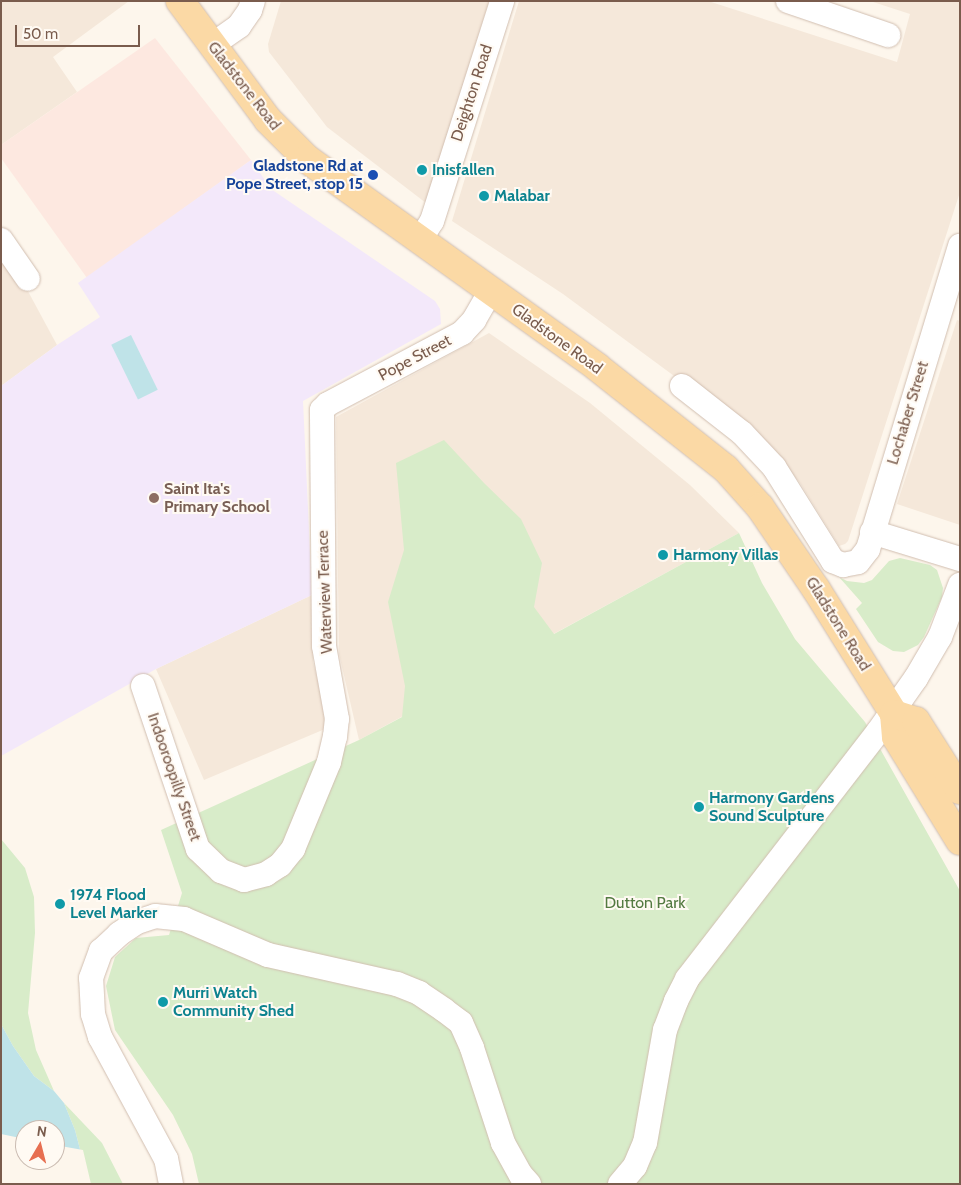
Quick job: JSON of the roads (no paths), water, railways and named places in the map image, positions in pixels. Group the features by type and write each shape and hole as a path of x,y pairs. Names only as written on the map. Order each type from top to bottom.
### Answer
{"main road":[{"name":"Gladstone Road","path":"180,1 268,120 307,159 597,367 726,469 760,507 816,589 893,713 896,737 960,842"},
{"path":"893,713 916,721 960,790"}],"street":[{"path":"212,45 239,26 250,10 253,1"},
{"name":"Deighton Road","path":"420,240 432,221 502,1"},
{"path":"788,1 888,35"},
{"path":"1,240 28,279"},
{"name":"Lochaber Street","path":"843,565 853,564 864,556 952,298 960,246"},
{"name":"Pope Street","path":"323,408 462,334 474,320 491,291"},
{"name":"Gladstone Road","path":"682,386 742,433 774,467 833,561 843,565"},
{"name":"Waterview Terrace","path":"211,864 221,872 244,880 266,874 280,865 293,849 329,762 336,737 337,718 324,646 323,408"},
{"path":"872,532 960,559"},
{"path":"620,1184 635,1166 645,1143 665,1030 687,979 813,813 893,713 940,637 960,585"},
{"name":"Indooroopilly Street","path":"143,686 198,849 211,864"},
{"path":"171,1184 166,1159 100,1037 93,1014 92,978 101,951 119,934 137,922 155,916 184,919 268,955 398,984 419,993 444,1010 461,1023 472,1048 503,1143 521,1175 530,1184"}],"water":[{"path":"131,335 158,390 138,399 111,345"},
{"path":"1,1024 13,1046 34,1076 54,1091 64,1103 75,1130 89,1184 1,1184"}],"place":[{"name":"Inisfallen","path":"422,170"},
{"name":"Gladstone Rd at Pope Street, stop 15","path":"373,175"},
{"name":"Malabar","path":"484,196"},
{"name":"Saint Ita's Primary School","path":"154,498"},
{"name":"Harmony Villas","path":"663,555"},
{"name":"Harmony Gardens Sound Sculpture","path":"699,807"},
{"name":"1974 Flood Level Marker","path":"60,904"},
{"name":"Murri Watch Community Shed","path":"163,1002"}],"park label":[{"name":"Dutton Park","path":"645,903"}]}
